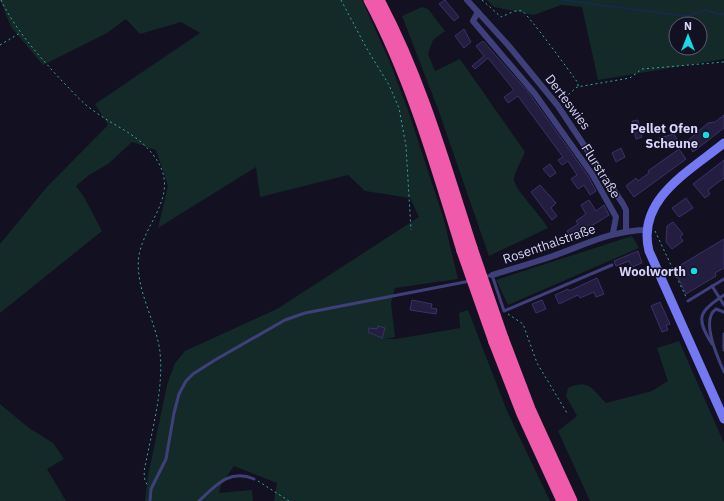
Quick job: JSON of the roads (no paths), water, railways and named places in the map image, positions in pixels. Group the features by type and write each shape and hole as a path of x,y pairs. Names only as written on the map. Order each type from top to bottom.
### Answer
{"highway":[{"path":"369,0 392,45 412,96 499,340 522,414 562,501"},
{"path":"380,0 399,38 421,90 467,250"},
{"path":"499,340 572,501"}],"main road":[{"path":"724,143 659,197 648,220 647,230 649,251 724,419"}],"street":[{"name":"Derteswies","path":"467,0 508,45 558,106 623,204 626,210 626,231"},
{"name":"Flurstraße","path":"478,12 473,21 535,94 592,174 616,217 613,233"},
{"name":"Rosenthalstraße","path":"492,275 552,256 613,233 647,230"}],"lane":[{"name":"Rosenthalstraße","path":"492,275 504,311 612,265"},
{"path":"150,501 151,489 166,459 179,394 186,382 203,367 285,320 305,313 461,283 492,275"},
{"path":"688,301 724,279"},
{"path":"712,286 724,305"},
{"path":"724,295 709,305 702,315 702,324 724,372"},
{"path":"714,348 708,321 710,315 716,309 724,312"},
{"path":"724,334 724,350"},
{"path":"199,501 227,477 243,475 254,479"}],"waterway":[{"path":"561,0 687,16 705,10 718,14 724,14"}],"place":[{"name":"Pellet Ofen Scheune","path":"706,135"},
{"name":"Woolworth","path":"694,271"}]}
